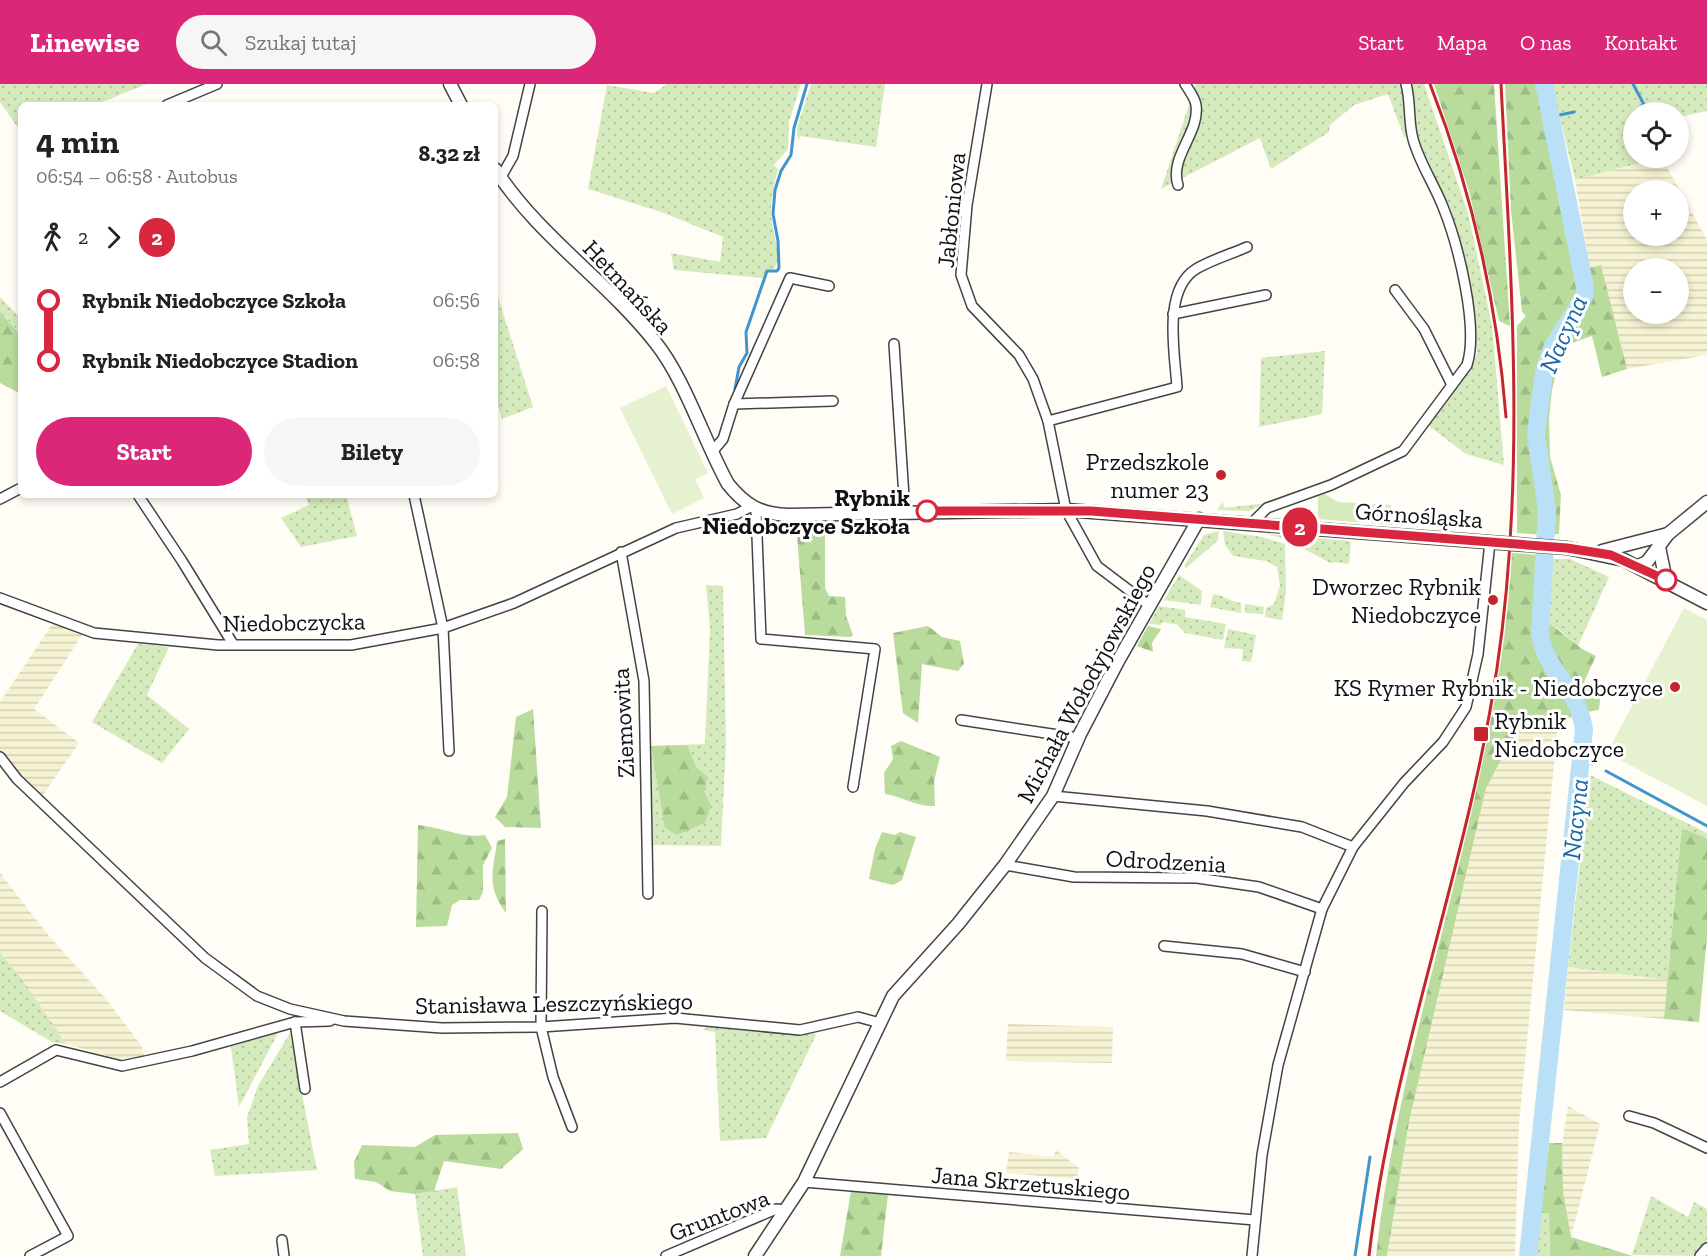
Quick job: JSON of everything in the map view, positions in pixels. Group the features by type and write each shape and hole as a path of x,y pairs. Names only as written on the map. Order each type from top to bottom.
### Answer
{"street":[{"path":"174,102 217,84"},
{"path":"450,84 459,102"},
{"path":"498,173 513,156 530,84"},
{"name":"Jabłoniowa","path":"987,84 967,205 961,275 972,306 1024,363 1033,379 1048,421 1066,510 1097,566 1150,606"},
{"path":"1178,185 1174,174 1195,119 1196,104 1185,84"},
{"path":"1252,523 1267,508 1331,485 1403,451 1467,365 1472,350 1469,316 1452,235 1443,207 1413,140 1406,84"},
{"name":"Hetmańska","path":"498,173 532,218 637,320 658,345 729,484 753,508"},
{"path":"1048,421 1178,387 1173,314 1179,287 1194,270 1247,247"},
{"path":"712,452 723,439 734,404 790,278 829,286"},
{"path":"1395,290 1424,329 1452,385"},
{"path":"1173,314 1266,295"},
{"path":"894,344 905,512"},
{"path":"734,404 833,401"},
{"path":"0,499 18,490"},
{"path":"140,498 233,644"},
{"path":"415,498 443,628 449,751"},
{"path":"1647,541 1636,557 1638,566 1647,562 1668,534 1707,502"},
{"path":"753,508 761,639 875,649 853,787"},
{"name":"Górnośląska","path":"753,508 788,515 1066,510 1567,548 1597,552 1638,566 1707,603"},
{"name":"Niedobczycka","path":"0,598 94,633 233,644 351,645 443,628 514,603 676,528 753,508"},
{"name":"Michała Wołodyjowskiego","path":"755,1256 804,1182 893,996 958,924 1005,865 1053,796 1078,738 1199,519"},
{"path":"1597,552 1668,534"},
{"path":"1252,1256 1262,1155 1278,1065 1322,909 1353,847 1404,783 1443,742 1466,707 1478,654 1490,542"},
{"path":"1659,547 1666,580"},
{"name":"Ziemowita","path":"621,552 644,681 648,894"},
{"path":"961,720 1078,738"},
{"name":"Stanisława Leszczyńskiego","path":"0,757 17,779 205,958 257,996 290,1009 344,1021 442,1028 541,1027 675,1018 800,1030 858,1017 880,1023"},
{"path":"1053,796 1207,811 1281,823 1302,827 1353,847"},
{"name":"Odrodzenia","path":"1005,865 1074,877 1197,878 1259,887 1322,909"},
{"path":"542,911 541,1027 553,1077 572,1127"},
{"path":"1164,946 1242,954 1305,972"},
{"path":"0,1082 56,1050 122,1066 192,1051 295,1022 344,1021"},
{"path":"295,1022 305,1089"},
{"path":"0,1113 68,1236 30,1256"},
{"path":"1629,1116 1654,1123 1707,1148"},
{"name":"Jana Skrzetuskiego","path":"804,1182 810,1185 1255,1220"},
{"name":"Gruntowa","path":"666,1256 776,1209 786,1210"},
{"path":"282,1240 284,1256"},
{"path":"1700,1256 1707,1248"}],"shaded area":[{"path":"1623,168 1667,168 1674,180 1623,180 1623,246 1689,246 1689,207 1707,240 1707,355 1627,369 1601,265 1590,268 1575,180"},
{"path":"53,623 84,632 34,709 79,743 42,796 14,770 0,751 0,702"},
{"path":"1524,717 1558,723 1519,1123 1515,1256 1387,1256 1409,1122 1486,788"},
{"path":"0,873 49,936 107,1000 141,1045 145,1057 118,1059 66,1044 23,980 0,952"},
{"path":"1568,967 1668,980 1664,1019 1564,1010"},
{"path":"1008,1024 1113,1027 1112,1063 1006,1061"},
{"path":"1568,1106 1600,1124 1571,1237 1563,1191 1562,1144"},
{"path":"1056,1150 1079,1168 1077,1179 1006,1173 1009,1152 1053,1157"}],"green space":[{"path":"0,84 147,84 102,102 18,102 18,128 0,102"},
{"path":"667,84 801,84 789,122 788,149 774,165 778,169 773,191 771,219 777,257 774,269 767,270 763,278 674,270 671,253 720,262 723,237 664,213 588,189 607,85 654,93"},
{"path":"811,84 885,84 876,147 800,136 798,141 797,128"},
{"path":"1196,84 1401,84 1407,111 1405,139 1388,94 1354,105 1330,125 1329,132 1271,169 1260,138 1161,189"},
{"path":"1410,84 1424,84 1468,213 1492,325 1504,465 1466,454 1429,426 1477,354 1471,302 1452,212 1419,146"},
{"path":"1434,84 1494,84 1510,326 1499,321 1469,191"},
{"path":"1505,84 1539,84 1581,294 1542,358 1539,376 1533,433 1542,494 1543,535 1517,533 1517,326 1526,316 1522,312 1511,210"},
{"path":"1552,84 1707,84 1707,111 1689,115 1689,102 1623,102 1623,167 1575,180"},
{"path":"1601,265 1627,369 1602,377 1592,336 1563,346 1552,390 1549,419 1550,457 1561,495 1559,534 1549,534 1551,494 1543,463 1540,436 1549,363 1588,300 1589,288 1585,269"},
{"path":"0,297 18,316 18,331 0,312"},
{"path":"498,297 533,407 502,419 498,406"},
{"path":"0,312 18,332 18,392 0,383"},
{"path":"1325,351 1322,414 1259,427 1261,358"},
{"path":"666,386 708,473 695,479 704,498 672,514 620,408"},
{"path":"1325,494 1338,502 1391,505 1392,525 1318,519 1318,496"},
{"path":"306,498 347,498 357,536 301,547 281,518 309,505"},
{"path":"1223,502 1224,508 1267,503 1249,511 1217,510"},
{"path":"796,523 825,523 825,588 829,596 845,597 846,616 853,635 851,637 805,635"},
{"path":"1219,531 1218,540 1186,568 1184,566 1204,535"},
{"path":"1223,531 1262,537 1285,544 1286,592 1282,620 1265,617 1266,608 1274,604 1280,586 1277,567 1266,561 1233,556 1225,545"},
{"path":"1266,534 1351,541 1349,564 1333,562 1332,564 1286,539"},
{"path":"1512,553 1540,555 1534,618 1536,642 1547,668 1568,698 1576,715 1558,723 1524,717 1486,788 1409,1122 1387,1256 1376,1256 1389,1167 1406,1080 1489,731 1503,642"},
{"path":"1550,559 1570,559 1609,577 1577,648 1563,633 1544,619"},
{"path":"1179,575 1202,591 1201,605 1164,600"},
{"path":"706,585 723,586 726,744 721,846 653,845 651,746 705,744 710,629"},
{"path":"1213,594 1241,603 1241,613 1210,607"},
{"path":"1245,604 1264,607 1263,614 1245,613"},
{"path":"1159,606 1185,610 1185,617 1226,624 1223,640 1185,633 1178,625 1163,622 1160,625 1149,624"},
{"name":"KS Rymer Rybnik - Niedobczyce","path":"1684,608 1707,620 1707,806 1607,753"},
{"path":"1544,619 1575,644 1596,656 1584,682 1601,690 1599,710 1587,712 1579,696 1546,650"},
{"path":"928,626 942,637 960,641 964,664 958,671 922,664 918,723 903,713 893,633"},
{"path":"1148,626 1161,629 1152,643 1153,652 1137,646"},
{"path":"1228,629 1256,635 1251,662 1242,661 1243,649 1224,648"},
{"path":"138,644 169,647 147,695 189,729 162,763 92,722"},
{"path":"533,709 541,828 505,827 495,817 507,797 516,717"},
{"path":"901,741 940,757 934,781 935,806 922,805 885,794 884,773 893,759 891,746"},
{"path":"687,745 696,767 708,777 704,791 711,806 705,823 677,835 665,828 651,746"},
{"path":"1590,775 1707,833 1707,841 1681,835 1668,980 1568,967"},
{"path":"418,825 460,834 485,835 492,848 483,865 483,892 479,900 460,900 452,905 447,926 416,927"},
{"path":"1685,829 1707,839 1707,937 1699,1022 1664,1019 1681,835"},
{"path":"882,832 895,835 900,832 916,837 902,880 893,885 869,879 875,849"},
{"path":"505,839 506,913 496,894 492,878 497,841"},
{"path":"0,952 23,980 66,1044 52,1042 0,1011"},
{"path":"707,1026 779,1033 813,1031 816,1035 766,1138 720,1141 715,1032 704,1030"},
{"path":"279,1031 239,1107 231,1047"},
{"path":"290,1033 317,1170 215,1176 210,1150 249,1144 247,1117 258,1086"},
{"path":"518,1133 523,1149 501,1169 444,1161 434,1191 415,1194 390,1191 376,1182 355,1179 354,1162 362,1145 415,1147 435,1135"},
{"path":"1549,1143 1562,1143 1563,1191 1571,1237 1633,1256 1550,1256 1549,1213 1541,1213"},
{"path":"457,1187 466,1256 423,1256 415,1194"},
{"path":"851,1191 888,1194 881,1256 840,1256"},
{"path":"1651,1196 1688,1217 1694,1202 1707,1209 1707,1243 1699,1256 1632,1255"},
{"path":"1549,1212 1550,1256 1536,1256 1541,1213"}],"waterway":[{"path":"735,389 739,367 747,353 746,332 767,271 777,271 779,268 778,241 773,214 775,190 781,171 791,155 794,128 807,84"},
{"name":"Nacyna","path":"1528,1256 1584,730 1576,702 1549,660 1540,634 1547,510 1536,434 1544,372 1552,348 1584,297 1585,287 1544,84"},
{"path":"1633,84 1643,102"},
{"path":"1550,117 1574,112"},
{"name":"Nacyna","path":"1540,506 1546,506"},
{"path":"1583,759 1592,764"},
{"path":"1606,771 1707,826"},
{"name":"Nacyna","path":"1543,1059 1551,1056"},
{"path":"1355,1256 1370,1157"}],"railway":[{"path":"1430,84 1458,165 1480,248 1496,332 1506,417"},
{"path":"1369,1256 1380,1181 1395,1108 1484,742 1497,668 1506,595 1514,449 1514,376 1501,84"}],"bus line":[{"name":"2","path":"927,511 1091,511 1567,548 1611,555 1666,580"}],"place":[{"name":"Przedszkole numer 23","path":"1221,475"},
{"name":"Rybnik Niedobczyce Szkoła","path":"927,511"},
{"name":"Dworzec Rybnik Niedobczyce","path":"1493,600"},
{"name":"KS Rymer Rybnik - Niedobczyce","path":"1675,687"},
{"name":"Rybnik Niedobczyce","path":"1481,734"}]}
